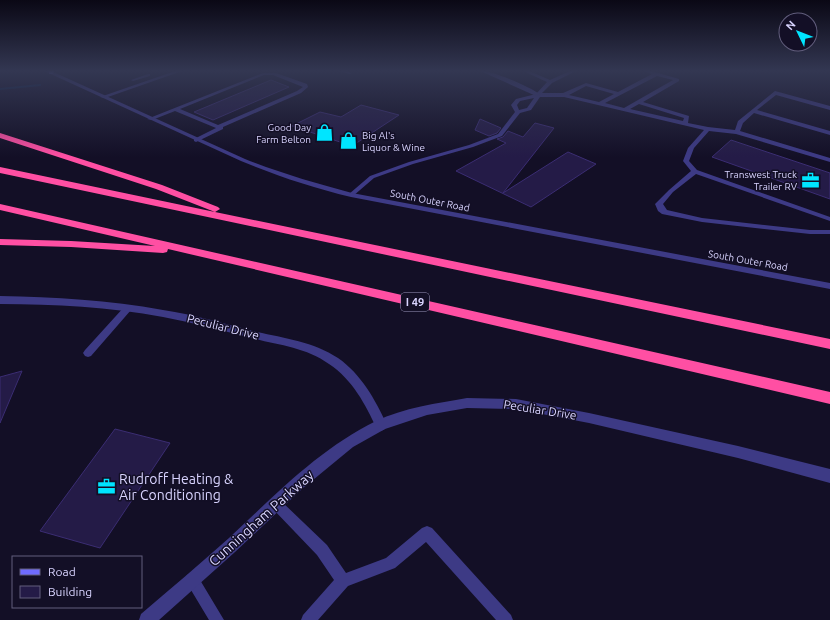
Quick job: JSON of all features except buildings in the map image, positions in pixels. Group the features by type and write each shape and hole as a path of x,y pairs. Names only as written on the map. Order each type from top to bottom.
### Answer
{"highway":[{"path":"0,135 159,187 248,222"},
{"path":"0,170 830,344"},
{"name":"I 49","path":"0,206 830,398"},
{"path":"0,242 71,244 202,253"}],"street":[{"name":"South Outer Road","path":"107,99 196,140 275,173 351,194 646,252 830,286"},
{"name":"Peculiar Drive","path":"0,300 84,303 128,308 186,318 311,350 333,360 349,373 363,388 381,425 427,410 467,403 516,404 738,452 830,476"},
{"name":"Cunningham Parkway","path":"147,620 297,484 349,443 381,425"}],"lane":[{"path":"150,118 200,99"},
{"path":"175,109 217,127 283,99"},
{"path":"518,112 514,105 518,100 522,99"},
{"path":"351,194 372,177 410,163 471,146 500,135 518,112 529,109 535,99"},
{"path":"582,99 684,124 708,129 737,132 830,160"},
{"path":"601,103 609,99"},
{"path":"626,109 644,99"},
{"path":"737,132 740,122 768,99"},
{"path":"802,99 829,106"},
{"path":"639,102 687,117 684,124"},
{"path":"753,111 830,132"},
{"path":"196,140 220,128 217,127"},
{"path":"708,129 691,148 686,161 695,171 830,219"},
{"path":"695,171 671,191 659,204 661,209 665,212 702,220 810,232 830,232"},
{"path":"88,353 128,308"},
{"path":"276,504 322,550 343,581"},
{"path":"308,620 343,581 390,563 427,533 506,620"},
{"path":"192,580 217,620"}],"place":[{"name":"Good Day Farm Belton","path":"324,133"},
{"name":"Big Al's Liquor & Wine","path":"349,141"},
{"name":"Transwest Truck Trailer RV","path":"810,180"},
{"name":"Rudroff Heating & Air Conditioning","path":"106,487"}]}
